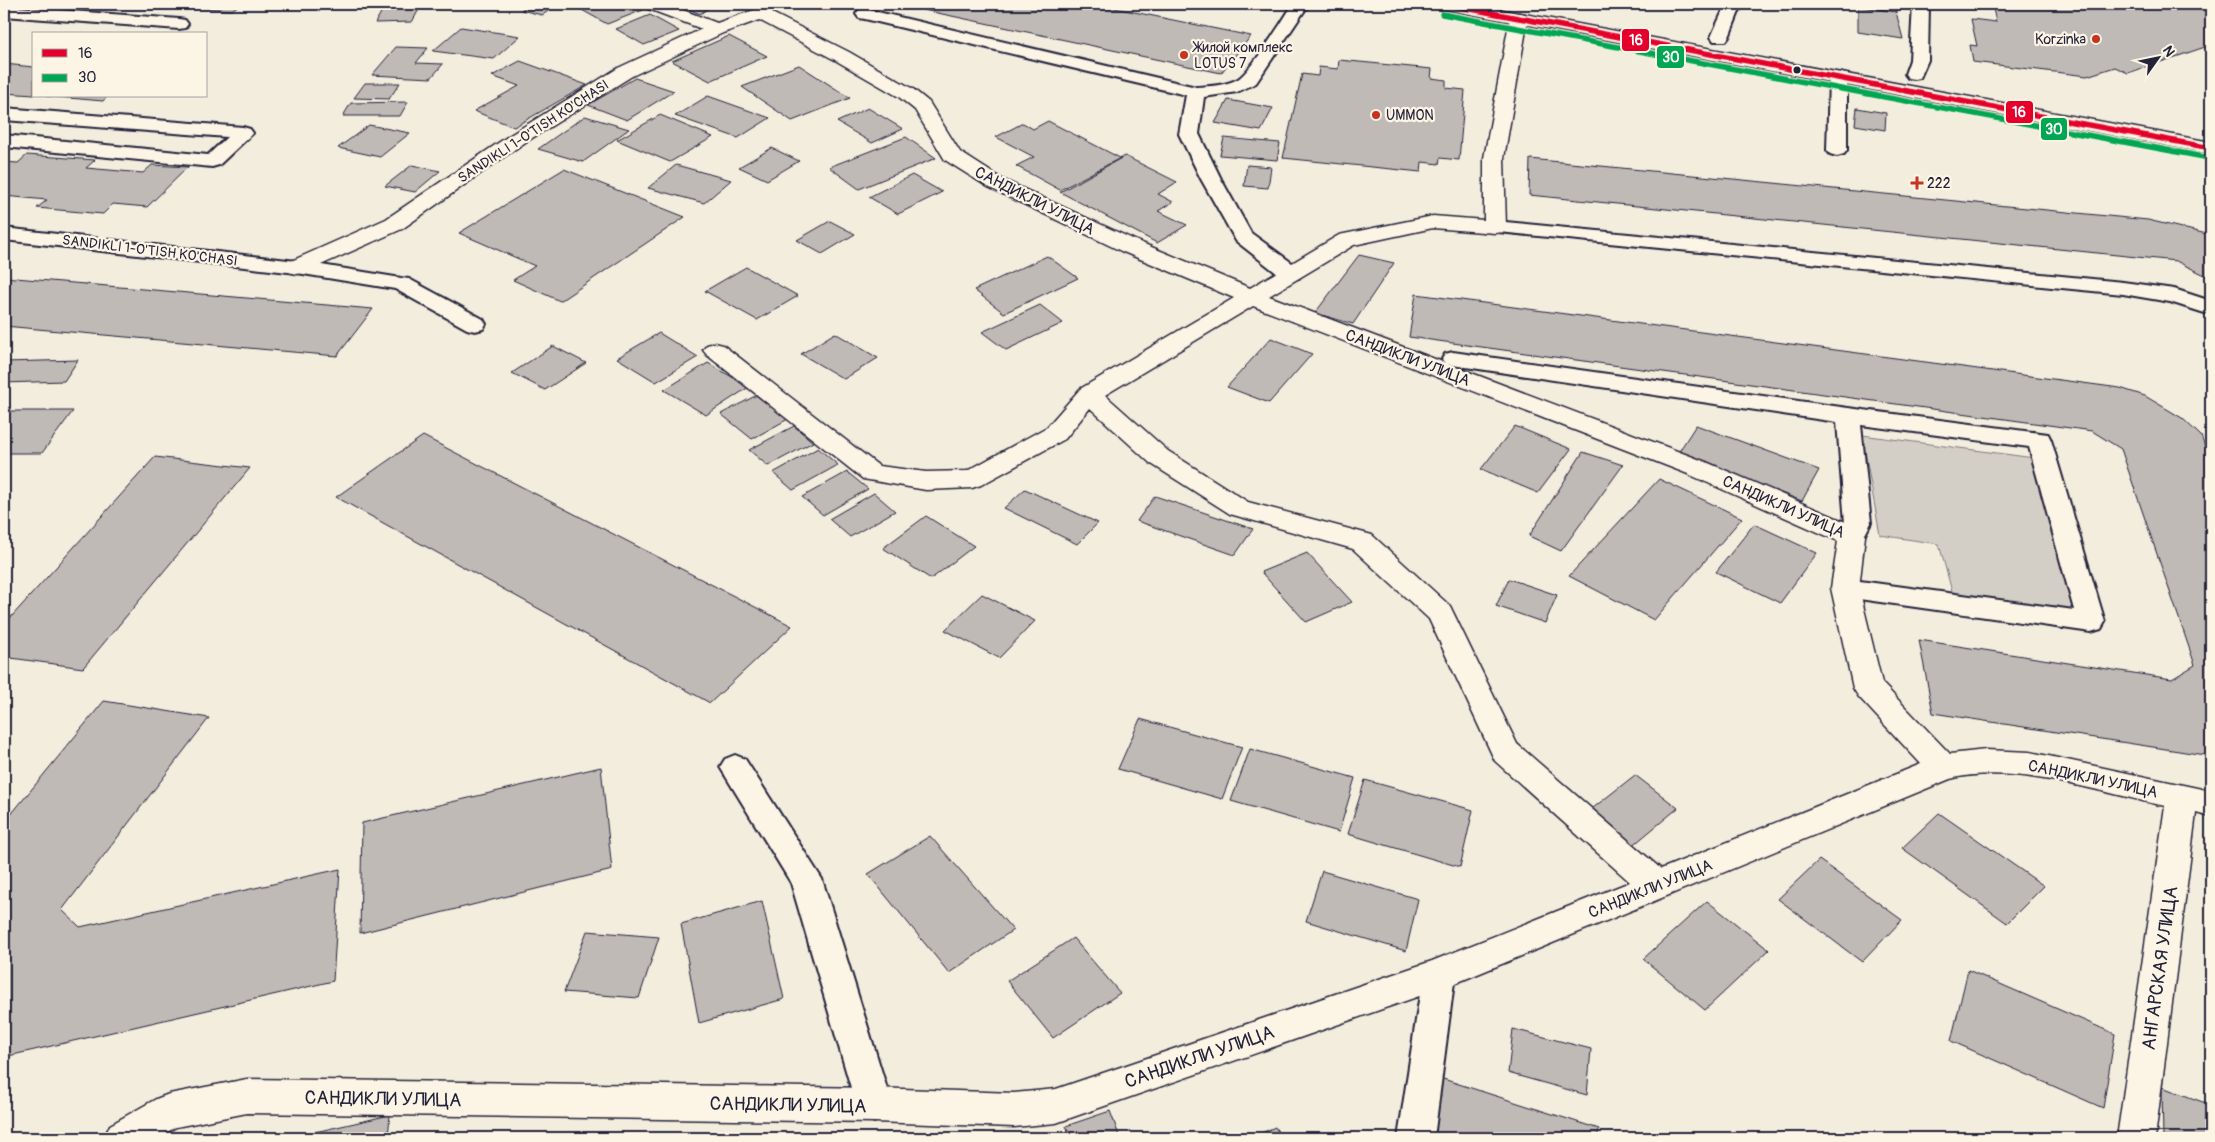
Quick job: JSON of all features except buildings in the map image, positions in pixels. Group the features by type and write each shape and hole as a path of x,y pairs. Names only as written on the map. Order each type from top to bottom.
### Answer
{"street":[{"path":"652,4 717,29"},
{"path":"1444,4 1522,9 1696,33 1724,44 1838,78 2211,148"},
{"name":"SANDIKLI 1-O'TISH KO'CHASI","path":"297,267 394,224 514,141 625,72 717,29 767,9"},
{"name":"САНДИКЛИ УЛИЦА","path":"767,9 906,93 922,106 952,156 995,183 1129,246 1251,296 1697,468 1852,536 1845,588 1868,688 1944,768"},
{"path":"1522,9 1724,44"},
{"path":"715,350 872,473 926,481 972,479 1056,433 1089,394 1348,240 1433,222 1495,227 1494,158 1522,9"},
{"path":"1895,70 2211,131"},
{"path":"1089,394 1159,456 1239,508 1362,542 1440,613 1506,752 1656,885"},
{"name":"САНДИКЛИ УЛИЦА","path":"123,1138 169,1111 247,1096 874,1105 1014,1110 1056,1106 1439,974 1944,768 1961,763 1981,761 2030,764 2197,801"},
{"name":"АНГАРСКАЯ УЛИЦА","path":"2136,1138 2197,801"}],"lane":[{"path":"865,14 1196,92 1230,89 1242,85 1250,78 1301,4"},
{"path":"1724,44 1734,4"},
{"path":"1914,74 1919,60 1921,4"},
{"path":"4,11 180,24"},
{"path":"1837,150 1838,78"},
{"path":"1196,92 1189,134 1211,179 1243,237 1291,273"},
{"path":"4,114 243,133 212,161 4,141"},
{"path":"1495,227 2122,288 2174,296 2211,308"},
{"name":"SANDIKLI 1-O'TISH KO'CHASI","path":"4,234 297,267 401,284 475,324"},
{"path":"1453,359 1848,416 2039,440 2091,622 1845,588"},
{"path":"1848,416 1858,523 1852,536"},
{"path":"735,767 806,879 874,1105"},
{"path":"1416,1138 1439,974"}],"shaded area":[{"path":"1862,435 2034,458 2080,613 1953,595 1939,544 1880,535"}],"transit line":[{"name":"16","path":"1444,4 2211,148"},
{"name":"30","path":"1442,14 2209,158"}],"place":[{"name":"Korzinka","path":"2096,39"},
{"name":"Жилой комплекс LOTUS 7","path":"1184,55"},
{"name":"UMMON","path":"1376,115"},
{"name":"222","path":"1917,183"}]}
